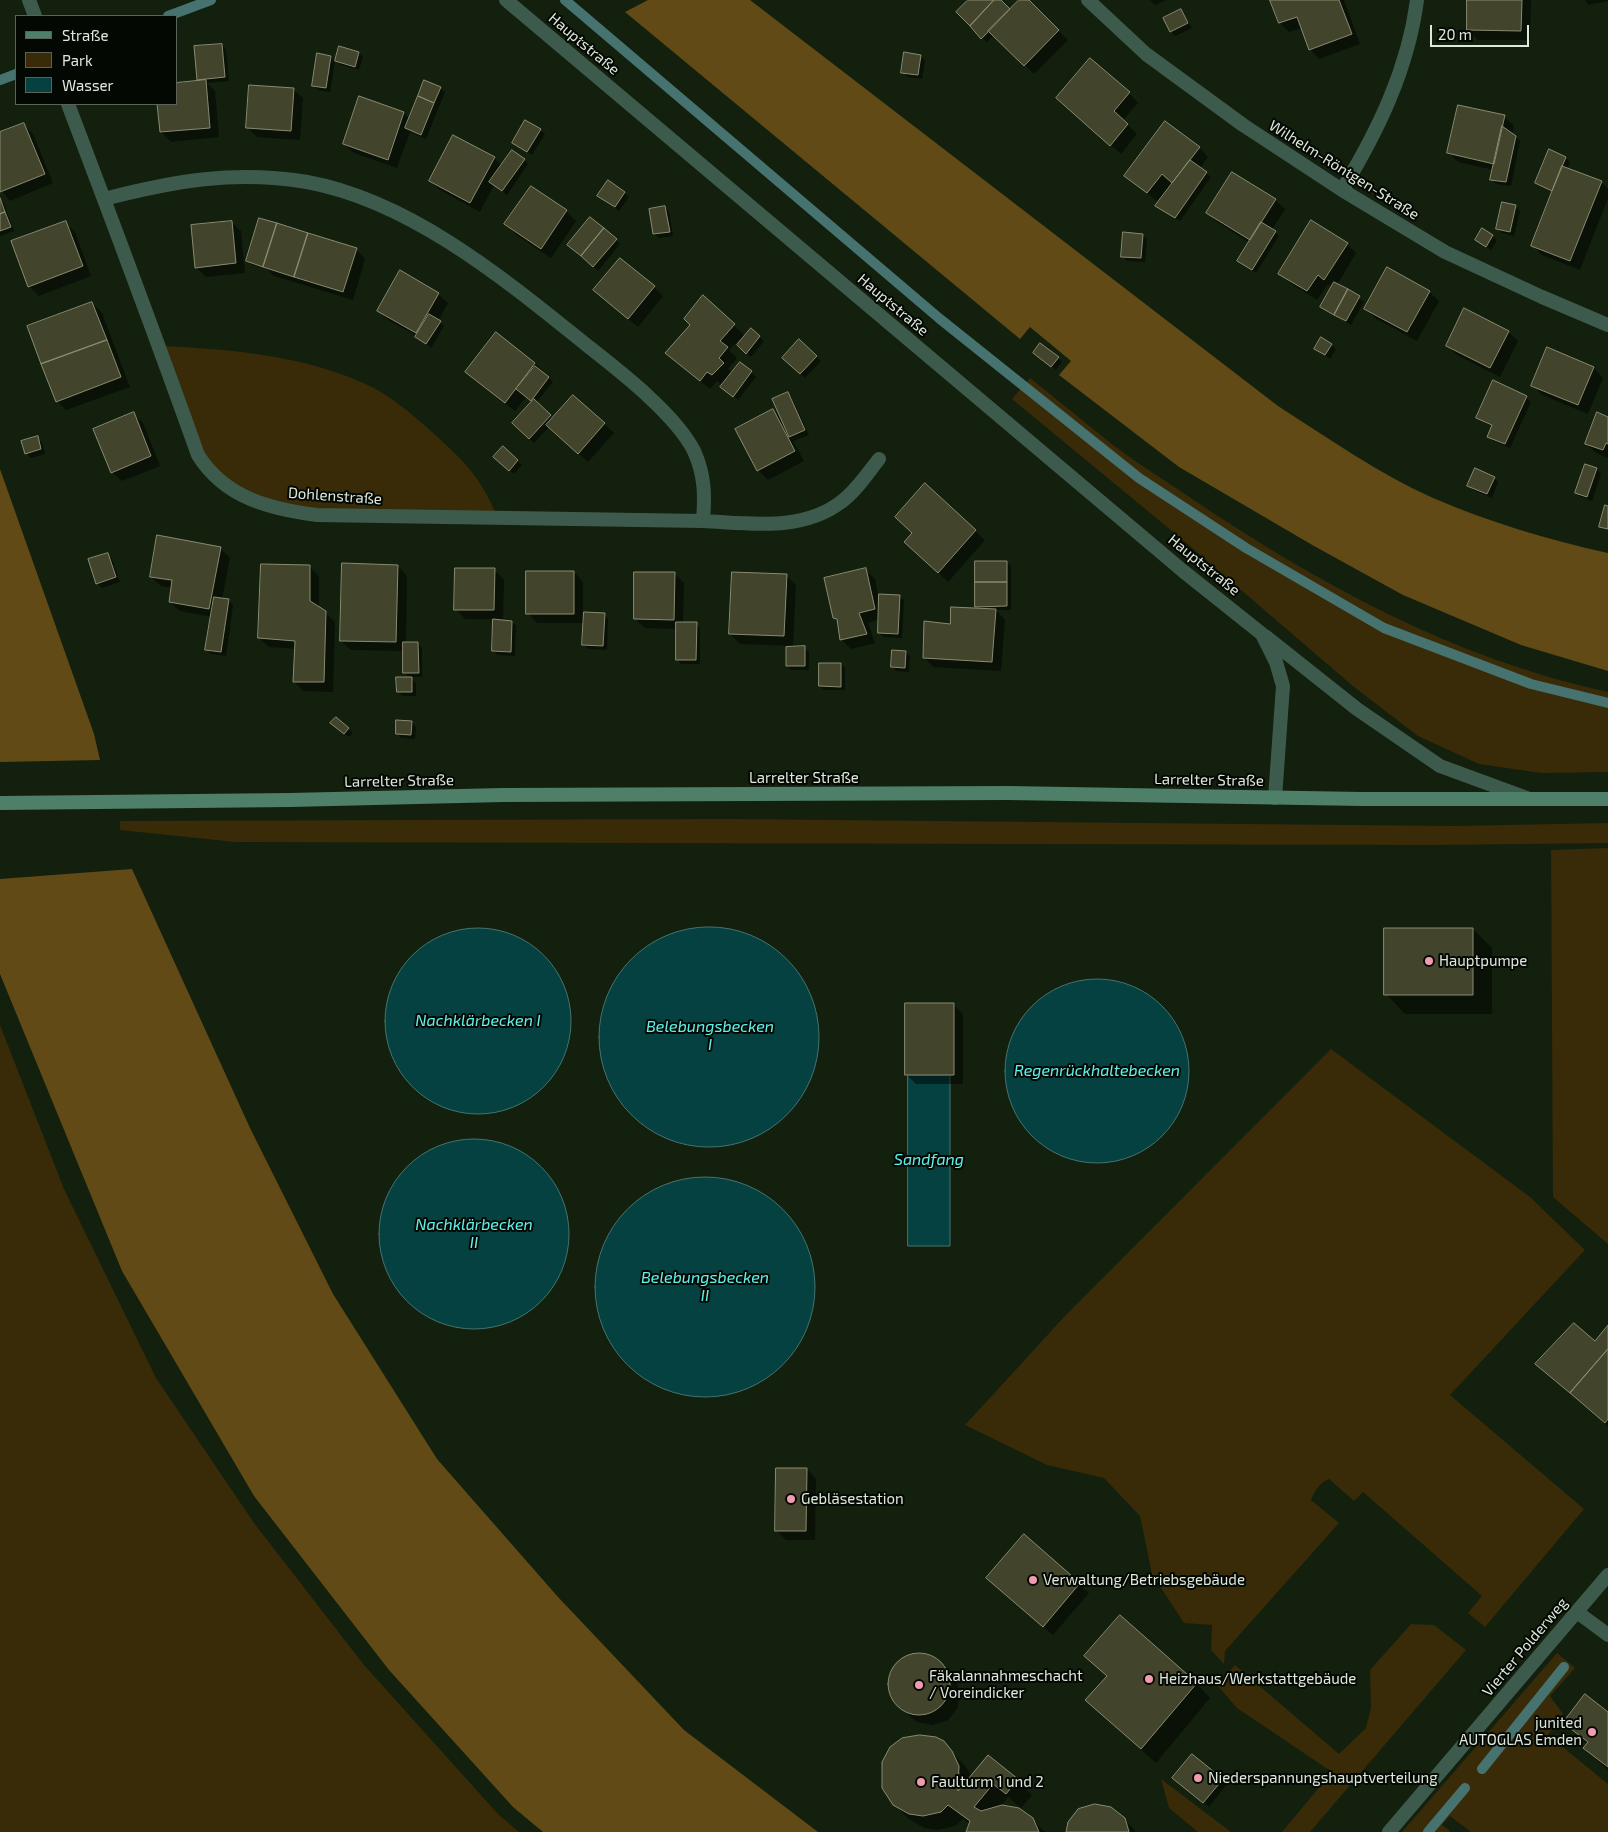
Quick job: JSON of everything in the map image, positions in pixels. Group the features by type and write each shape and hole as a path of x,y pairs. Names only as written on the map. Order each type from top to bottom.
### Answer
{"main road":[{"name":"Larrelter Straße","path":"0,803 290,800 513,795 1008,793 1275,798 1608,799"}],"street":[{"path":"29,0 35,15"},
{"name":"Hauptstraße","path":"506,0 1183,571 1357,709 1440,766 1530,800"},
{"name":"Wilhelm-Röntgen-Straße","path":"1088,0 1146,54 1243,125 1342,190 1445,252 1608,325"},
{"path":"1342,190 1364,153 1387,107 1403,65 1414,24 1417,0"},
{"name":"Dohlenstraße","path":"68,105 198,455 208,470 227,487 245,498 288,511 317,515 703,521 780,524 805,520 841,503 879,459"},
{"path":"104,199 196,178 264,178 307,182 344,192 418,224 482,264 520,291 616,369 660,409 683,434 703,474 703,521"},
{"name":"Hauptstraße","path":"1262,634 1276,662 1283,686 1275,798"},
{"name":"Vierter Polderweg","path":"1390,1832 1608,1575"},
{"path":"1577,1612 1608,1635"}],"green space":[{"path":"160,346 266,355 318,367 368,385 393,400 463,461 478,480 498,518 288,511 208,470"},
{"path":"1030,378 1113,445 1141,465 1286,559 1337,588 1442,638 1496,660 1551,678 1608,692 1608,772 1541,773 1479,764 1418,736 1354,687 1184,541 1012,399"},
{"path":"728,819 1454,826 1608,823 1608,843 1435,845 235,842 120,830 120,821"},
{"path":"1608,848 1608,1244 1553,1197 1551,850"},
{"path":"0,1025 64,1189 156,1378 254,1523 364,1665 498,1814 519,1832 0,1832"},
{"path":"1331,1049 1530,1197 1585,1250 1450,1395 1584,1509 1485,1627 1468,1613 1482,1596 1363,1492 1354,1501 1329,1479 1326,1480 1318,1487 1311,1500 1339,1523 1225,1651 1224,1664 1211,1650 1212,1625 1184,1623 1152,1574 1140,1516 1104,1478 1047,1465 965,1425 1064,1317"},
{"path":"1411,1624 1434,1625 1466,1650 1310,1832 1282,1832 1332,1772 1237,1708 1217,1685 1235,1665 1339,1754 1366,1728 1371,1708 1370,1670"},
{"path":"1557,1653 1575,1668 1550,1696 1563,1714 1548,1735 1608,1784 1608,1832 1471,1832 1450,1816 1442,1825 1449,1832 1402,1832"},
{"path":"1161,1779 1231,1832 1198,1832 1169,1808"}],"shaded area":[{"path":"648,0 750,0 1278,406 1335,443 1393,478 1454,507 1519,530 1608,553 1608,671 1521,645 1403,595 1314,546 1179,467 1059,375 1071,361 1030,327 1020,339 625,12"},
{"path":"0,469 94,734 100,760 0,762"},
{"path":"132,869 250,1128 333,1294 437,1459 558,1597 684,1730 818,1832 543,1832 513,1807 389,1670 254,1496 122,1271 0,974 0,879"}],"water":[{"name":"Belebungsbecken I","path":"698,927 720,927 751,935 770,945 787,959 801,976 811,995 817,1015 819,1037 817,1059 811,1079 801,1098 787,1115 770,1129 741,1143 720,1147 698,1147 677,1143 657,1134 639,1122 624,1107 612,1089 603,1069 599,1048 599,1026 603,1005 612,985 624,967 639,952 657,940 677,931"},
{"name":"Nachklärbecken I","path":"487,928 514,935 530,943 544,955 556,969 564,985 570,1003 570,1039 564,1057 556,1073 544,1087 530,1099 514,1107 496,1113 469,1114 442,1107 426,1099 400,1073 386,1039 385,1012 392,985 400,969 426,943 460,929"},
{"name":"Regenrückhaltebecken","path":"1106,979 1124,982 1141,989 1156,999 1169,1012 1179,1027 1186,1044 1189,1071 1186,1098 1179,1115 1169,1130 1156,1143 1141,1153 1124,1160 1088,1163 1070,1160 1053,1153 1038,1143 1025,1130 1015,1115 1008,1098 1005,1062 1008,1044 1015,1027 1025,1012 1038,999 1053,989 1070,982"},
{"name":"Sandfang","path":"908,1075 950,1075 950,1246 908,1246"},
{"name":"Nachklärbecken II","path":"474,1139 493,1141 510,1146 527,1155 541,1167 553,1181 562,1198 567,1215 569,1234 567,1253 562,1270 553,1287 541,1301 527,1313 510,1322 493,1327 474,1329 455,1327 438,1322 421,1313 407,1301 395,1287 386,1270 381,1253 379,1234 381,1215 386,1198 395,1181 407,1167 421,1155 438,1146 455,1141"},
{"name":"Belebungsbecken II","path":"705,1177 726,1179 747,1185 783,1209 807,1245 813,1266 815,1287 813,1308 807,1329 783,1365 747,1389 726,1395 705,1397 684,1395 663,1389 627,1365 603,1329 597,1308 595,1287 597,1266 603,1245 627,1209 663,1185 684,1179"}],"building":[{"path":"968,0 994,0 970,26 956,12"},
{"path":"994,0 1001,0 1010,9 981,39 970,26"},
{"path":"1019,0 1029,0 1059,30 1024,66 988,31"},
{"path":"1270,0 1339,0 1352,34 1309,50 1297,17 1279,23"},
{"path":"1467,0 1522,0 1521,31 1467,30"},
{"path":"1181,9 1188,23 1170,32 1163,18"},
{"path":"222,44 225,77 197,80 194,46"},
{"path":"339,46 359,52 355,67 335,61"},
{"path":"904,52 921,55 918,75 901,73"},
{"path":"317,53 331,56 326,88 312,86"},
{"path":"1090,58 1130,92 1114,111 1128,124 1110,146 1056,98"},
{"path":"206,80 210,128 160,132 157,105 178,105 178,83"},
{"path":"424,80 441,87 434,103 418,96"},
{"path":"249,85 294,88 291,131 246,128"},
{"path":"359,96 404,112 388,160 343,144"},
{"path":"418,96 434,103 421,135 405,128"},
{"path":"1458,105 1505,115 1494,164 1447,153"},
{"path":"525,120 541,129 527,152 512,143"},
{"path":"1165,121 1200,147 1172,183 1162,174 1147,193 1124,176"},
{"path":"24,123 45,174 0,192 0,132"},
{"path":"1502,126 1516,136 1506,182 1490,180"},
{"path":"453,135 495,157 470,203 429,181"},
{"path":"1549,149 1566,157 1552,191 1535,183"},
{"path":"512,150 525,159 502,191 489,182"},
{"path":"1190,160 1207,172 1175,218 1155,206"},
{"path":"1562,166 1602,181 1570,261 1531,246"},
{"path":"1232,172 1276,199 1250,240 1206,213"},
{"path":"608,180 625,192 615,207 597,196"},
{"path":"531,186 567,210 541,249 504,224"},
{"path":"0,198 5,212 0,214"},
{"path":"1502,202 1516,205 1510,232 1496,229"},
{"path":"665,206 670,232 653,234 649,209"},
{"path":"5,212 11,227 0,231 0,214"},
{"path":"590,217 604,228 581,256 567,245"},
{"path":"259,218 277,223 263,267 246,261"},
{"path":"1311,220 1348,243 1324,280 1318,275 1307,291 1278,274"},
{"path":"66,221 83,266 28,287 11,241"},
{"path":"232,221 236,263 195,268 191,225"},
{"path":"1261,222 1276,231 1252,270 1237,261"},
{"path":"277,223 308,233 294,277 263,267"},
{"path":"604,228 617,239 593,267 581,256"},
{"path":"1482,228 1493,235 1486,247 1475,240"},
{"path":"1123,232 1143,234 1141,258 1121,257"},
{"path":"308,233 357,248 343,292 294,277"},
{"path":"620,258 655,286 628,319 593,290"},
{"path":"1387,267 1430,291 1407,332 1364,309"},
{"path":"400,270 439,293 416,333 377,311"},
{"path":"1334,282 1348,289 1334,315 1320,307"},
{"path":"1348,289 1360,296 1346,321 1334,315"},
{"path":"703,295 735,324 720,341 728,347 719,358 724,363 712,375 707,372 700,381 665,353 690,325 684,319"},
{"path":"92,302 107,340 41,364 27,326"},
{"path":"1464,308 1509,331 1490,368 1446,346"},
{"path":"429,314 441,321 426,344 415,337"},
{"path":"751,328 760,336 746,354 737,345"},
{"path":"496,332 535,363 505,403 465,372"},
{"path":"1321,337 1332,344 1325,355 1314,349"},
{"path":"799,339 817,356 800,374 782,358"},
{"path":"107,340 121,377 56,402 41,364"},
{"path":"1040,343 1059,357 1051,367 1033,353"},
{"path":"1547,347 1594,367 1578,405 1531,386"},
{"path":"740,362 752,371 733,397 720,387"},
{"path":"535,366 549,377 531,401 516,389"},
{"path":"1493,380 1527,396 1505,444 1487,437 1492,425 1476,418"},
{"path":"788,392 805,430 789,437 772,399"},
{"path":"573,395 605,423 578,454 546,425"},
{"path":"534,399 551,415 529,439 512,423"},
{"path":"773,409 795,451 757,471 735,429"},
{"path":"134,412 151,456 111,473 93,429"},
{"path":"1597,412 1608,417 1608,444 1606,443 1603,450 1585,444"},
{"path":"38,436 41,449 25,454 21,441"},
{"path":"503,446 518,460 509,471 493,457"},
{"path":"1585,464 1597,468 1587,497 1575,493"},
{"path":"1475,468 1495,477 1487,494 1467,486"},
{"path":"925,483 976,530 938,573 904,542 912,533 895,517"},
{"path":"1605,505 1608,506 1608,529 1599,527"},
{"path":"157,535 221,547 209,609 169,602 172,580 150,577"},
{"path":"108,553 116,577 96,584 88,559"},
{"path":"975,561 1007,561 1007,582 975,582"},
{"path":"342,563 398,565 396,642 340,641"},
{"path":"261,564 310,565 310,601 326,611 324,682 293,682 295,641 258,638"},
{"path":"455,568 495,568 494,610 454,610"},
{"path":"866,568 875,609 859,613 867,634 840,640 837,619 833,618 824,578"},
{"path":"526,571 574,571 574,614 526,614"},
{"path":"634,572 675,572 674,620 634,619"},
{"path":"732,572 787,574 784,636 729,634"},
{"path":"975,582 1007,582 1007,606 975,607"},
{"path":"879,594 900,595 898,634 878,633"},
{"path":"214,597 229,599 221,652 205,650"},
{"path":"951,607 996,609 992,662 923,658 924,621 950,624"},
{"path":"584,612 605,613 603,646 582,645"},
{"path":"493,619 512,621 511,652 492,651"},
{"path":"676,622 697,622 696,660 676,660"},
{"path":"403,642 418,642 419,673 403,673"},
{"path":"805,646 805,666 786,666 786,647"},
{"path":"892,650 906,651 905,668 891,667"},
{"path":"819,663 841,663 841,687 819,686"},
{"path":"396,677 412,677 412,692 397,692"},
{"path":"336,717 349,728 344,734 330,723"},
{"path":"396,720 412,721 411,735 396,734"},
{"name":"Hauptpumpe","path":"1384,928 1473,928 1473,995 1384,995"},
{"path":"905,1003 954,1003 954,1075 905,1075"},
{"path":"1574,1323 1595,1341 1608,1325 1608,1349 1570,1393 1535,1364"},
{"path":"1608,1349 1608,1419 1605,1423 1570,1393"},
{"name":"Gebläsestation","path":"776,1468 807,1468 806,1531 775,1531"},
{"name":"Verwaltung/Betriebsgebäude","path":"1024,1534 1080,1583 1043,1627 986,1578"},
{"name":"Heizhaus/Werkstattgebäude","path":"1120,1615 1197,1683 1141,1749 1085,1700 1107,1676 1084,1656"},
{"name":"Fäkalannahmeschacht / Voreindicker","path":"913,1653 925,1653 941,1662 948,1672 950,1684 948,1696 941,1706 925,1715 913,1715 902,1710 893,1701 888,1690 888,1678 893,1667 902,1658"},
{"name":"junited AUTOGLAS Emden","path":"1585,1694 1608,1712 1608,1767 1583,1748 1588,1742 1563,1723"},
{"name":"Faulturm 1 und 2","path":"920,1735 936,1737 944,1741 952,1751 959,1766 958,1791 988,1755 1018,1779 1006,1794 993,1784 974,1807 981,1811 1002,1805 1019,1808 1033,1818 1039,1832 966,1832 970,1821 948,1805 941,1812 923,1816 909,1814 893,1805 882,1788 882,1762 890,1747 902,1738"},
{"name":"Niederspannungshauptverteilung","path":"1192,1754 1223,1779 1203,1803 1172,1778"},
{"path":"1095,1804 1111,1807 1125,1818 1129,1832 1066,1832 1068,1822 1078,1809"}],"waterway":[{"path":"171,15 211,0"},
{"path":"565,0 940,319 1139,478 1246,548 1384,628 1531,684 1608,703"},
{"path":"0,80 15,74"},
{"path":"1482,1769 1564,1667"},
{"path":"1428,1832 1465,1788"}],"place":[{"name":"Hauptpumpe","path":"1429,961"},
{"name":"Gebläsestation","path":"791,1499"},
{"name":"Verwaltung/Betriebsgebäude","path":"1033,1580"},
{"name":"Heizhaus/Werkstattgebäude","path":"1149,1679"},
{"name":"Fäkalannahmeschacht / Voreindicker","path":"919,1685"},
{"name":"junited AUTOGLAS Emden","path":"1592,1732"},
{"name":"Niederspannungshauptverteilung","path":"1198,1778"},
{"name":"Faulturm 1 und 2","path":"921,1782"}]}
